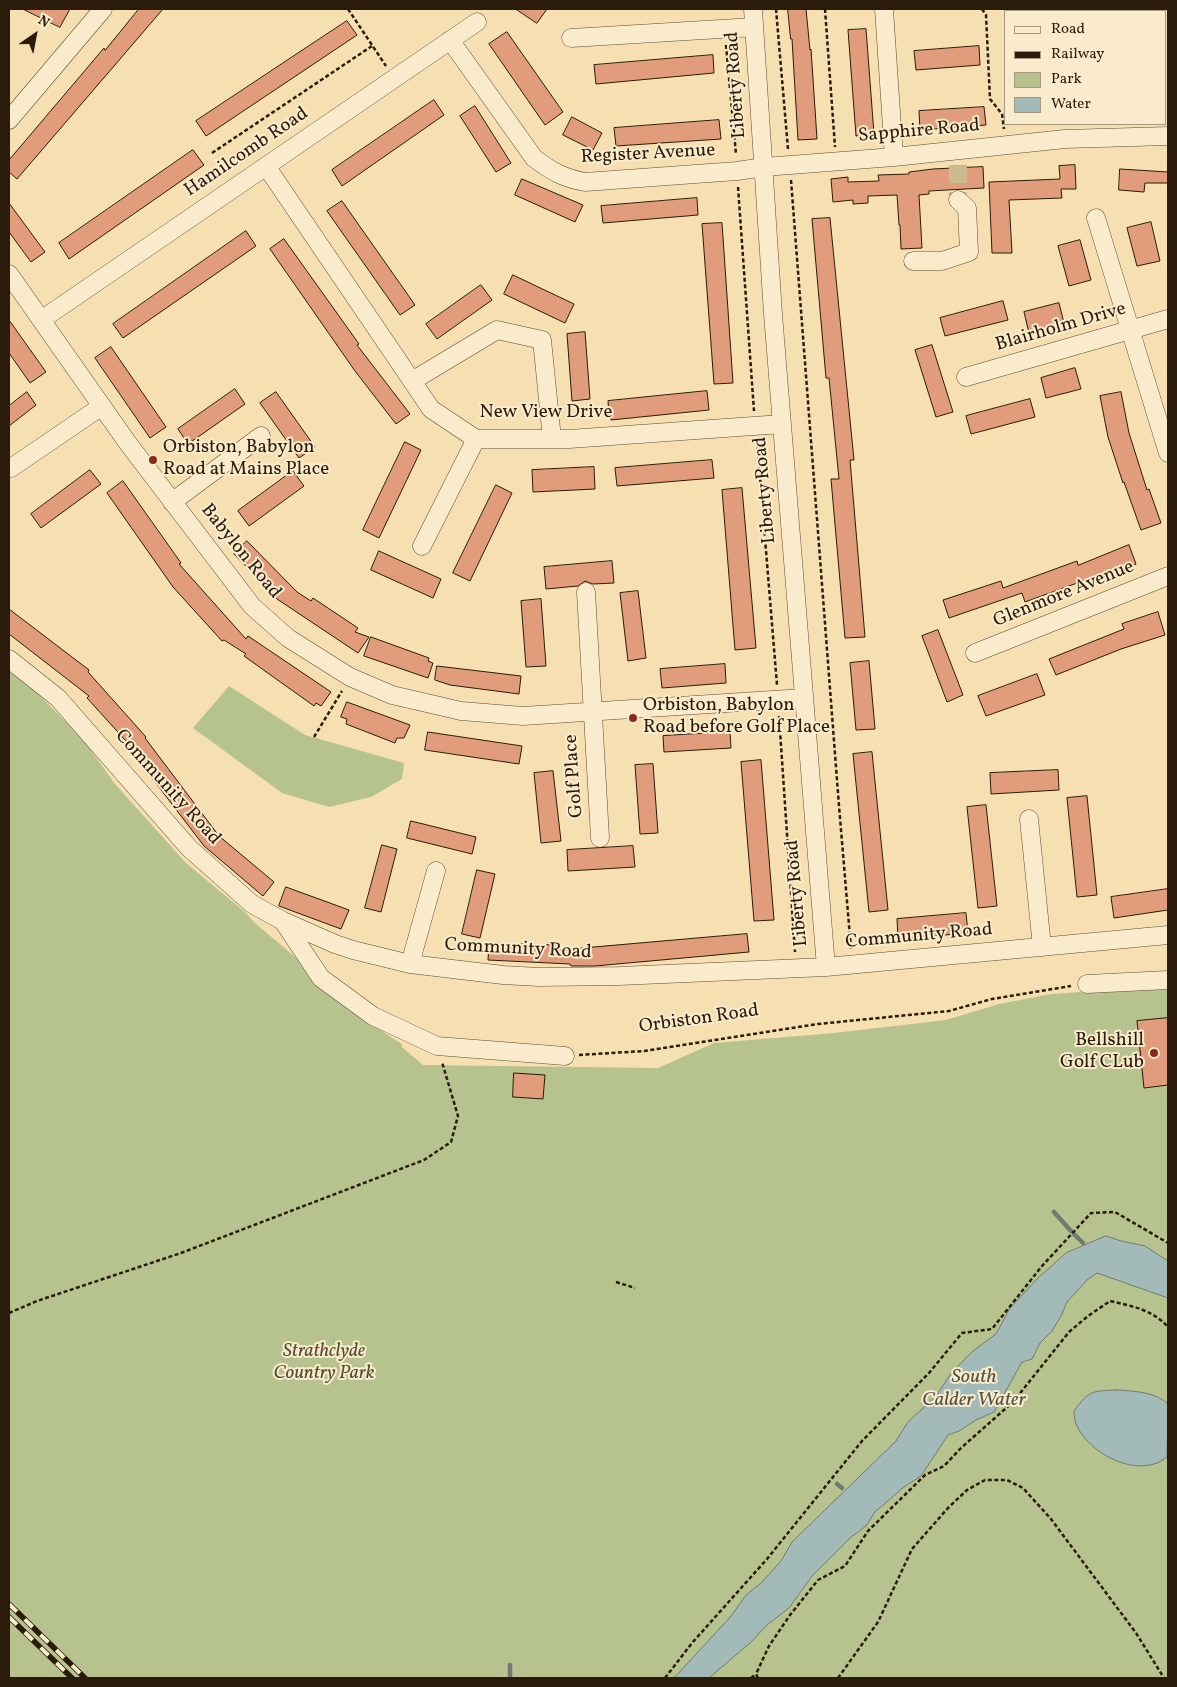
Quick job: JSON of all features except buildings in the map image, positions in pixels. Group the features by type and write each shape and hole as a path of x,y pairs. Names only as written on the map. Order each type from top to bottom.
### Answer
{"street":[{"path":"9,120 103,9"},
{"name":"Liberty Road","path":"753,9 782,424 826,967"},
{"path":"884,9 894,157"},
{"name":"Hamilcomb Road","path":"41,320 477,22"},
{"path":"571,38 754,27"},
{"name":"Register Avenue","path":"450,40 534,158 551,171 568,179 597,182 737,172 764,167"},
{"name":"Sapphire Road","path":"764,167 894,157 958,158 1064,132 1168,136"},
{"name":"New View Drive","path":"266,166 431,409 476,439 552,439 782,424"},
{"path":"913,261 942,261 969,252 967,208 958,200"},
{"path":"1096,218 1168,453"},
{"name":"Babylon Road","path":"9,274 172,502 252,606 288,638 350,677 392,695 461,711 523,716 804,698"},
{"name":"Blairholm Drive","path":"966,377 1168,319"},
{"path":"412,381 497,330 542,340 552,439"},
{"path":"11,468 102,406"},
{"path":"172,502 261,436"},
{"path":"422,546 476,439"},
{"name":"Glenmore Avenue","path":"974,653 1168,576"},
{"name":"Golf Place","path":"586,592 600,838"},
{"name":"Community Road","path":"9,659 58,698 189,848 252,904 283,921 352,950 410,964 503,975 539,977 619,976 853,965 1168,935"},
{"path":"1029,820 1042,947"},
{"path":"410,964 436,871"},
{"path":"283,921 321,978 373,1016 437,1046 565,1056"},
{"path":"1087,984 1168,980"}],"path":[{"path":"348,9 394,78"},
{"path":"776,9 853,965"},
{"path":"825,9 836,161"},
{"path":"982,9 986,15 990,99 1002,114 1005,145"},
{"path":"724,28 778,700 796,968"},
{"path":"212,153 372,46"},
{"path":"314,737 346,684"},
{"name":"Orbiston Road","path":"565,1056 644,1051 818,1024 949,1011 992,999 1087,984"},
{"path":"9,1313 37,1301 180,1253 424,1160 451,1142 458,1116 437,1046"},
{"path":"665,1678 692,1643 767,1559 862,1441 929,1373 962,1334 992,1329 1042,1266 1090,1213 1115,1212 1168,1242"},
{"path":"616,1282 635,1288"},
{"path":"751,1678 756,1674 769,1646 790,1615 818,1580 845,1566 868,1531 925,1475 944,1466 961,1448 1013,1402 1069,1332 1082,1321 1110,1301 1141,1308 1164,1322 1168,1327"},
{"path":"838,1678 878,1622 912,1550 948,1508 968,1490 985,1480 1007,1480 1024,1488 1089,1567 1136,1633 1164,1678"},
{"path":"756,1674 758,1678"}],"green space":[{"name":"Bellshill Golf CLub","path":"9,672 27,683 83,739 115,784 186,863 386,1034 402,1044 402,1047 423,1065 658,1068 714,1043 834,1033 946,1020 999,1004 1051,994 1168,986 1168,1678 9,1678"},
{"path":"229,686 305,735 404,763 402,779 371,797 329,807 282,793 193,728"}],"water":[{"name":"South Calder Water","path":"1106,1236 1145,1246 1168,1261 1168,1298 1097,1273 1087,1280 1067,1302 1052,1331 1040,1343 1032,1359 1022,1362 994,1412 948,1435 921,1476 904,1487 875,1512 866,1526 850,1538 812,1576 789,1608 767,1625 750,1643 709,1678 674,1678 732,1615 746,1595 761,1583 781,1561 792,1542 896,1441 908,1422 936,1396 952,1372 973,1351 996,1334 1010,1308 1038,1278 1066,1253"},
{"path":"1117,1390 1151,1395 1168,1404 1167,1457 1158,1463 1134,1466 1111,1458 1091,1444 1083,1436 1076,1424 1074,1411 1088,1395 1102,1391"}],"waterway":[{"path":"1054,1212 1071,1231"},
{"path":"1074,1234 1083,1243"},
{"path":"837,1484 842,1488"},
{"path":"510,1665 510,1678"}],"tunnel":[{"path":"958,165 958,200"}],"railway":[{"path":"9,1604 85,1678"},
{"path":"9,1617 72,1678"}],"place":[{"name":"Orbiston, Babylon Road at Mains Place","path":"153,460"},
{"name":"Orbiston, Babylon Road before Golf Place","path":"633,718"},
{"name":"Bellshill Golf CLub","path":"1154,1053"}],"park label":[{"name":"Strathclyde Country Park","path":"324,1364"}]}
